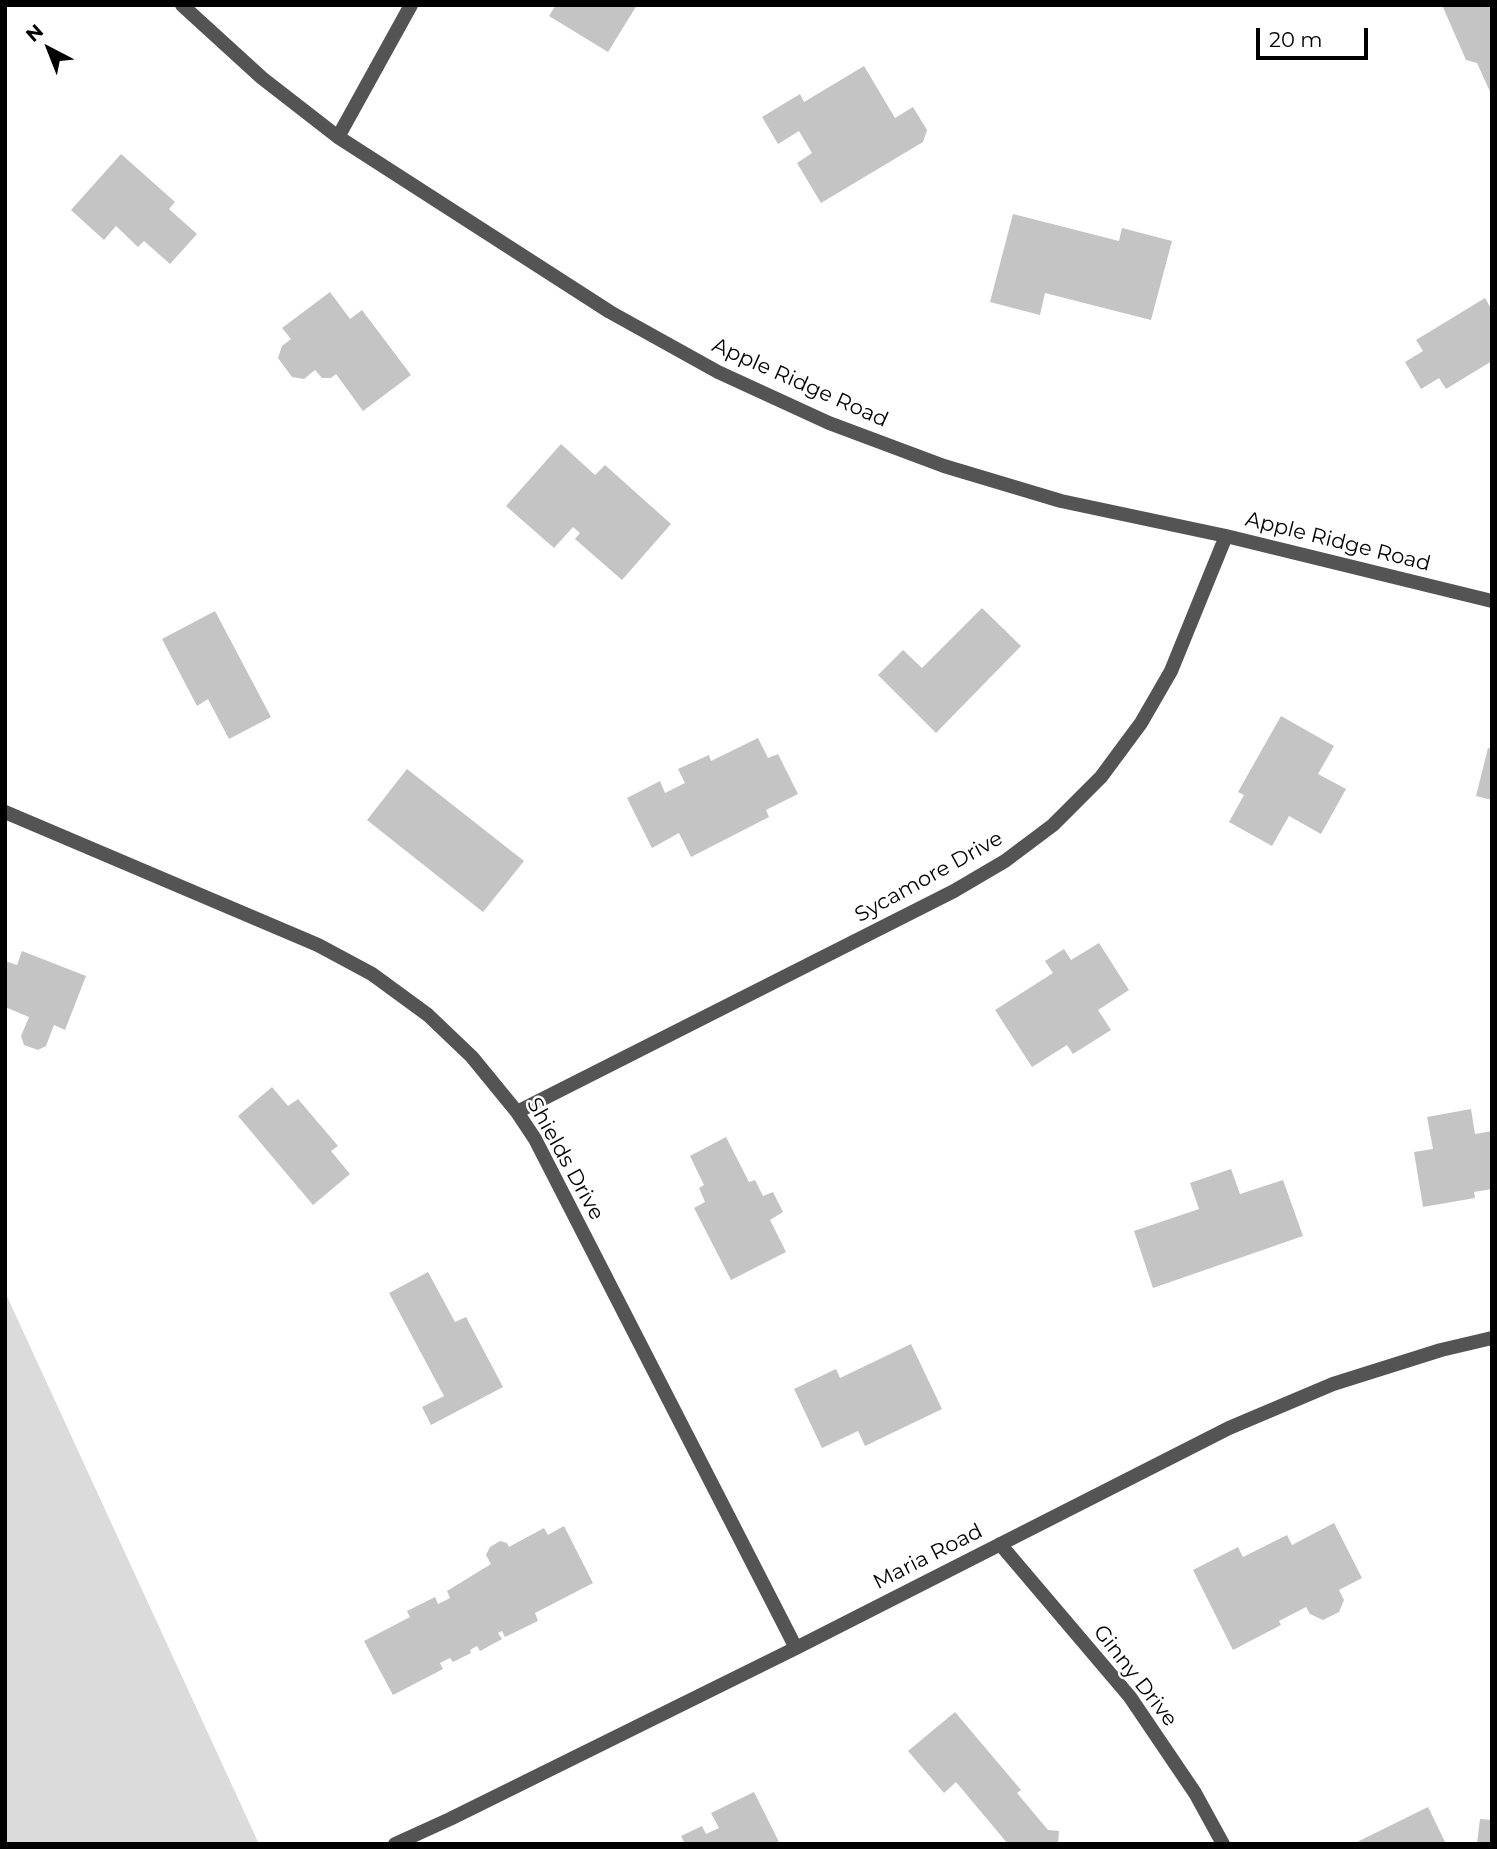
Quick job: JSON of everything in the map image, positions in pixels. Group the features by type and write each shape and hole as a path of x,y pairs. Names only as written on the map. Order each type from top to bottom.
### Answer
{"street":[{"name":"Apple Ridge Road","path":"182,5 262,78 338,137 610,312 718,372 829,423 944,466 1061,501 1226,536 1492,601"},
{"path":"338,137 411,5"},
{"name":"Sycamore Drive","path":"517,1111 954,891 1005,861 1053,825 1101,777 1142,723 1171,670 1226,536"},
{"name":"Shields Drive","path":"5,812 318,945 372,974 428,1015 463,1048 517,1111 541,1152 796,1648"},
{"name":"Maria Road","path":"395,1844 796,1648 1229,1428 1333,1384 1441,1350 1492,1338"},
{"name":"Ginny Drive","path":"1000,1544 1130,1697 1195,1793 1223,1844"}],"shaded area":[{"path":"5,1292 259,1844 5,1844"}],"building":[{"path":"556,5 637,5 608,52 549,16"},
{"path":"1442,5 1492,5 1492,96 1477,63 1466,60"},
{"path":"864,66 895,118 913,107 927,130 923,142 821,203 797,163 812,153 799,131 778,144 762,117 800,94 804,102"},
{"path":"121,154 175,202 169,209 197,234 170,264 144,241 138,247 116,226 104,240 71,210"},
{"path":"1013,214 1119,241 1122,228 1172,241 1151,320 1045,293 1040,315 990,302"},
{"path":"330,292 350,319 362,310 411,375 363,411 336,374 331,378 322,378 315,370 304,379 292,377 278,358 282,346 291,339 282,328"},
{"path":"1485,298 1492,310 1492,361 1446,389 1439,378 1421,389 1405,362 1423,351 1416,340"},
{"path":"561,444 595,475 605,465 671,524 622,580 575,539 580,533 573,527 554,548 506,506"},
{"path":"982,608 1021,646 936,733 878,675 903,650 922,668"},
{"path":"215,611 271,717 229,739 208,699 197,706 162,639"},
{"path":"1281,716 1334,746 1318,774 1346,789 1321,834 1289,816 1272,846 1229,822 1244,795 1238,792"},
{"path":"758,738 768,758 778,754 798,794 766,810 769,817 691,857 679,833 652,848 627,798 660,781 665,793 685,783 678,769 709,755 711,761"},
{"path":"1488,748 1492,749 1492,800 1476,796"},
{"path":"407,769 524,861 483,912 367,820"},
{"path":"1099,943 1129,990 1098,1010 1111,1030 1073,1054 1067,1045 1032,1067 995,1010 1053,973 1045,961 1064,949 1071,960"},
{"path":"22,951 86,976 65,1030 54,1025 46,1046 38,1050 24,1045 21,1036 29,1017 5,1007 5,961 17,965"},
{"path":"272,1087 288,1106 298,1099 338,1146 331,1151 350,1174 313,1205 238,1116"},
{"path":"1471,1109 1475,1134 1492,1131 1492,1189 1474,1192 1475,1198 1423,1207 1414,1152 1433,1149 1427,1117"},
{"path":"726,1137 749,1182 755,1180 763,1196 773,1192 783,1212 770,1220 786,1252 731,1280 694,1208 705,1202 699,1188 704,1185 690,1156"},
{"path":"1231,1169 1240,1194 1283,1180 1303,1236 1153,1288 1134,1231 1199,1209 1190,1183"},
{"path":"428,1272 455,1322 466,1317 503,1387 431,1425 422,1407 444,1396 389,1293"},
{"path":"911,1344 942,1409 865,1446 858,1431 822,1448 794,1389 836,1369 840,1378"},
{"path":"1334,1523 1362,1578 1339,1590 1344,1600 1339,1612 1323,1620 1310,1614 1306,1607 1279,1621 1281,1625 1233,1650 1193,1570 1238,1547 1243,1557 1287,1535 1292,1545"},
{"path":"564,1526 593,1583 535,1613 538,1621 505,1637 502,1631 498,1633 502,1639 480,1651 477,1646 470,1650 471,1653 453,1662 450,1658 440,1663 443,1669 393,1695 364,1641 410,1617 407,1611 435,1597 438,1604 450,1598 447,1591 491,1564 486,1555 490,1547 500,1541 507,1543 509,1547 544,1528 548,1535"},
{"path":"955,1712 1021,1790 1017,1793 1048,1830 1059,1831 1058,1844 1008,1844 956,1782 944,1793 908,1751"},
{"path":"754,1792 780,1844 685,1844 681,1836 702,1826 706,1834 719,1828 711,1813"},
{"path":"1428,1807 1446,1844 1358,1844 1357,1842"},
{"path":"1480,1819 1492,1820 1492,1844 1477,1844"}]}
